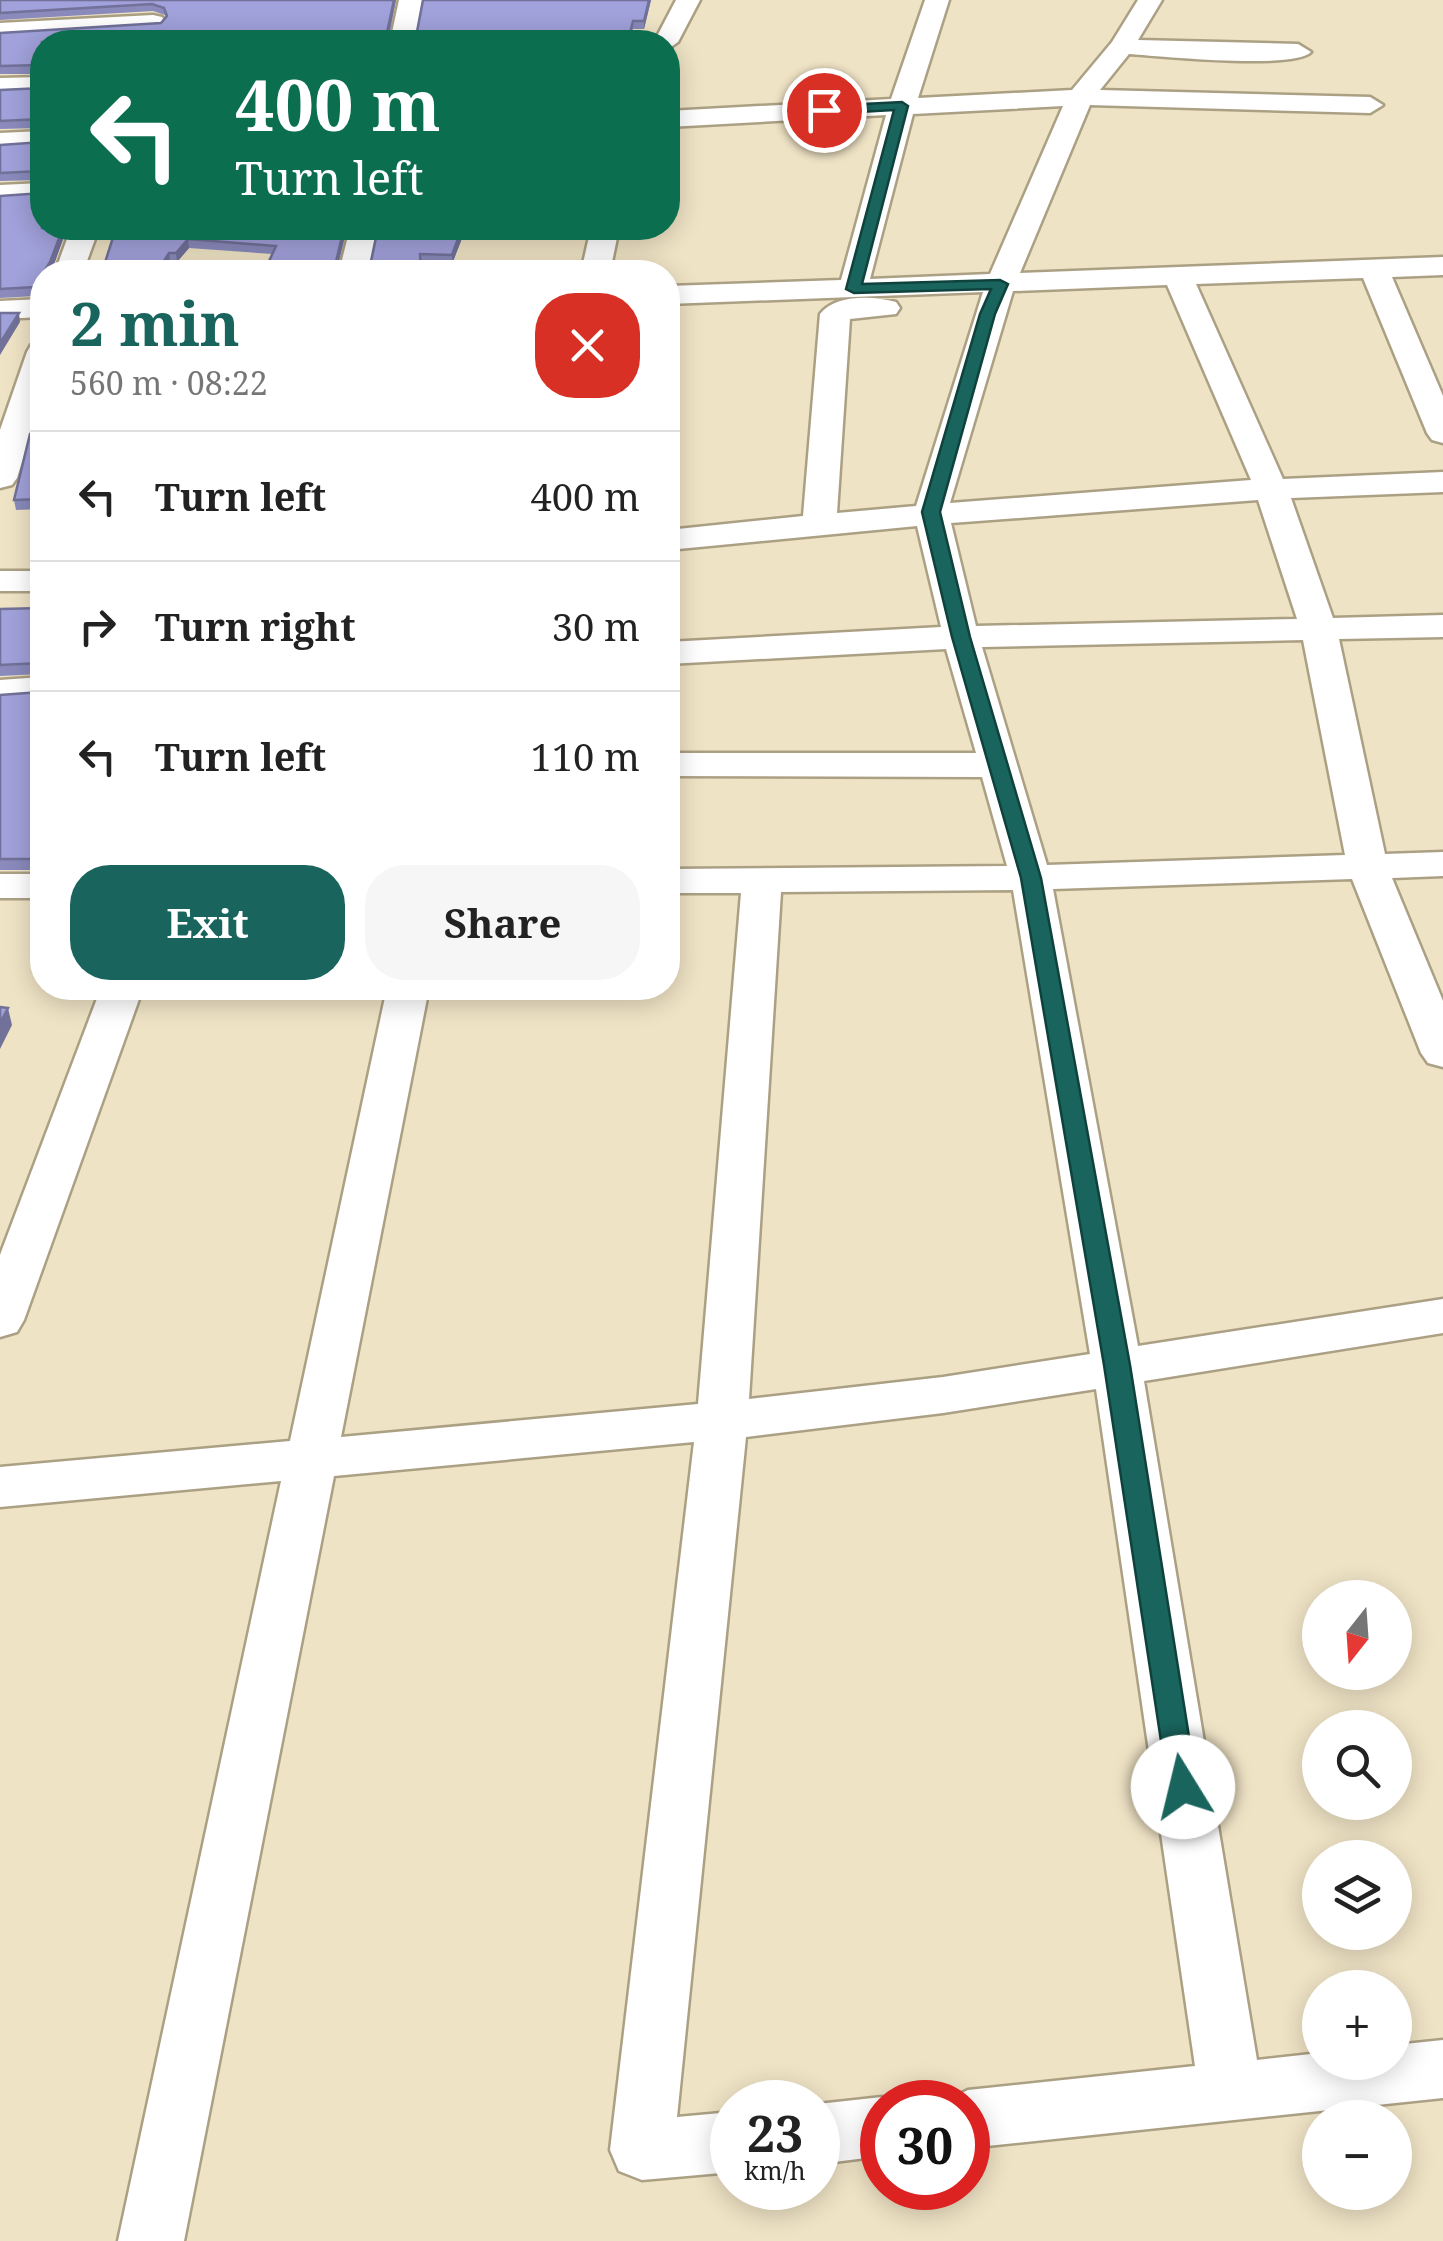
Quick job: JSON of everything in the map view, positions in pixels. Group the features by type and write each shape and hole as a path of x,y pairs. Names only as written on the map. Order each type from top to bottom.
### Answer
{"street":[{"path":"405,30 411,0"},
{"path":"672,30 688,0"},
{"path":"854,289 902,106 937,0"},
{"path":"1150,0 1122,46 1080,97 994,299 931,512 961,637 1031,878 1117,1365 1231,2094"},
{"path":"0,30 153,21"},
{"path":"1122,46 1236,54 1298,52"},
{"path":"0,86 30,85"},
{"path":"680,118 1080,97 1370,105"},
{"path":"0,141 30,140"},
{"path":"0,193 30,192"},
{"path":"819,524 835,314 856,307 994,299 1178,277 1443,266"},
{"path":"1374,269 1443,433"},
{"path":"1178,277 1270,487 1318,627 1368,868 1443,1053"},
{"path":"680,294 854,289 994,299"},
{"path":"0,310 30,309"},
{"path":"0,478 30,388"},
{"path":"680,539 931,512 1270,487 1443,482"},
{"path":"0,581 30,580"},
{"path":"680,653 961,637 1443,626"},
{"path":"0,691 30,689"},
{"path":"680,765 998,765"},
{"path":"680,881 1031,878 1443,864"},
{"path":"710,2144 642,2150 722,1421 762,880"},
{"path":"0,886 30,886"},
{"path":"0,1320 118,1000"},
{"path":"151,2241 406,1000"},
{"path":"0,1487 722,1421 943,1396 1117,1365 1443,1316"},
{"path":"990,2117 1443,2069"}],"building":[{"path":"0,0 394,0 388,30 48,30 161,23 167,16 164,8 152,4 0,13"},
{"path":"423,0 649,0 644,21 633,21 631,30 417,30"},
{"path":"30,31 30,65 0,66 0,33"},
{"path":"30,89 30,120 0,121 0,90"},
{"path":"30,143 30,172 0,173 0,145"},
{"path":"30,194 30,240 58,240 51,260 30,260 30,287 0,289 0,196"},
{"path":"112,240 187,240 165,260 106,260"},
{"path":"201,240 341,240 336,260 270,260 276,246"},
{"path":"375,240 458,240 452,255 420,254 420,260 371,260"},
{"path":"0,313 19,313 0,343"},
{"path":"30,434 30,499 14,500"},
{"path":"30,608 30,664 0,665 0,609"},
{"path":"30,693 30,859 0,859 0,695"},
{"path":"0,1007 8,1008 0,1023"}],"route":[{"path":"824,110 902,106 854,289 1000,284 931,512 961,637 1031,878 1117,1365 1183,1787"}]}
